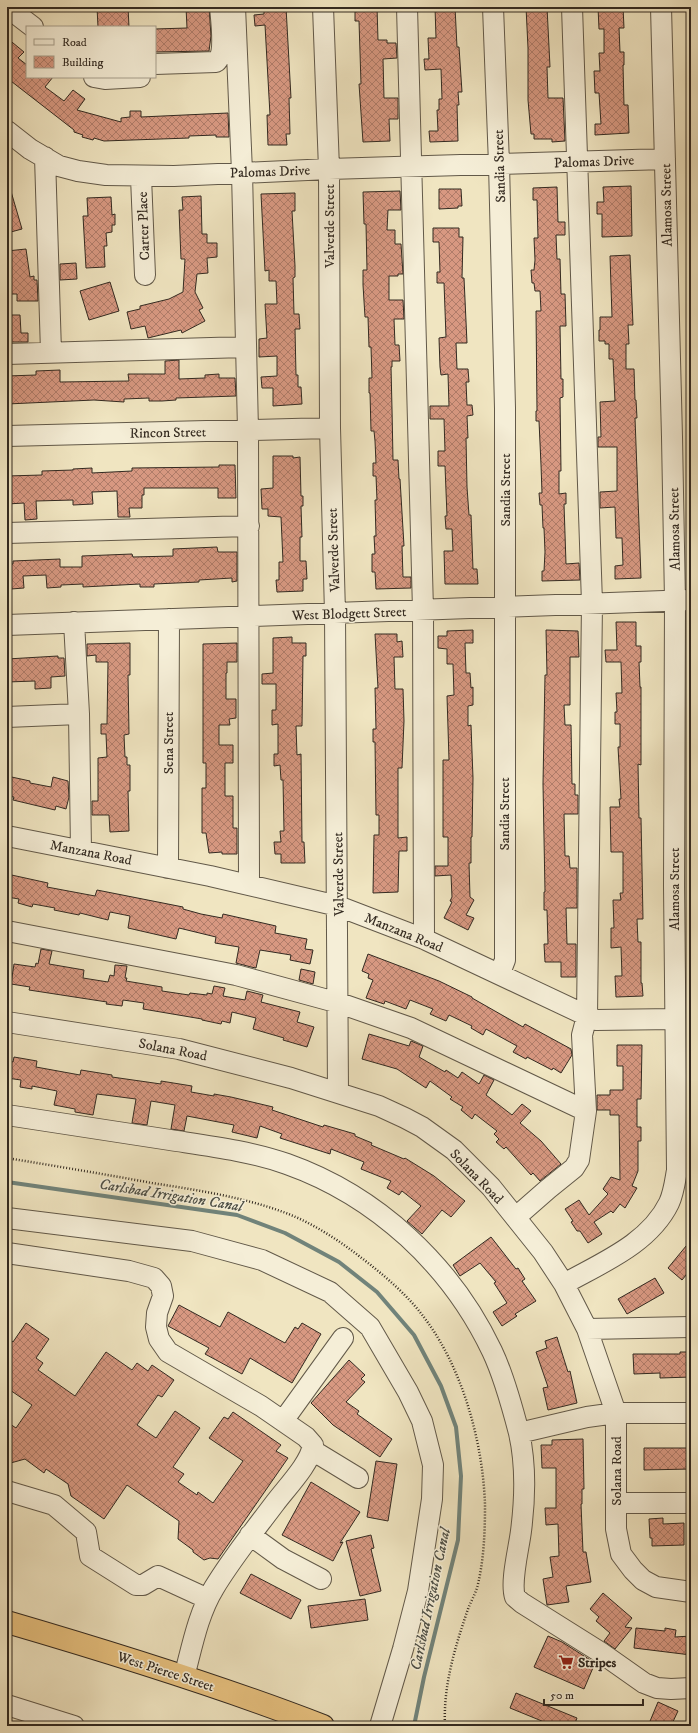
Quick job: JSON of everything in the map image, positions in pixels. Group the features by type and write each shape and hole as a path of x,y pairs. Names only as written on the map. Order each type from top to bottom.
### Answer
{"highway":[{"name":"West Pierce Street","path":"7,1622 96,1648 323,1726"}],"street":[{"path":"7,7 32,26"},
{"path":"156,64 216,62 220,58 222,51 220,7"},
{"path":"235,7 242,172 248,430 249,884"},
{"name":"Valverde Street","path":"323,7 329,169 330,428 335,613 339,1003 338,1092"},
{"path":"407,7 423,610 424,939"},
{"name":"Sandia Street","path":"493,7 499,164 504,400 506,606 504,960 500,973"},
{"path":"516,1217 577,1164 586,1111 582,1035 587,1016 592,603 572,7"},
{"name":"Alamosa Street","path":"564,1284 635,1243 656,1223 670,1202 677,1170 675,1019 683,600 660,7"},
{"path":"156,76 238,74"},
{"path":"100,78 122,78"},
{"name":"Palomas Drive","path":"7,131 30,149 59,166 78,171 106,175 141,176 411,166 665,159"},
{"path":"45,157 51,352"},
{"name":"Carter Place","path":"141,176 145,275"},
{"path":"7,354 245,347"},
{"name":"Rincon Street","path":"7,436 330,428"},
{"path":"7,533 249,526"},
{"name":"West Blodgett Street","path":"7,625 683,600"},
{"name":"Sena Street","path":"168,868 169,619"},
{"path":"74,622 79,714 81,850"},
{"path":"7,717 79,714"},
{"name":"Manzana Road","path":"7,836 249,884 338,906 424,939 500,973 596,1020 675,1019"},
{"path":"7,931 236,975 339,1003 411,1028 586,1111"},
{"name":"Solana Road","path":"7,1022 179,1049 240,1064 338,1092 379,1106 422,1127 454,1150 472,1166 516,1217 542,1252 564,1284 587,1330 616,1413 616,1529 621,1554 643,1580 656,1587 691,1592"},
{"path":"7,1115 220,1148 267,1158 317,1177 363,1203 413,1241 427,1255 453,1287 473,1317 492,1351 519,1433 523,1467 524,1501 514,1582 515,1597 522,1604 600,1652 644,1683 657,1688 691,1688"},
{"path":"7,1218 192,1241 262,1260 330,1292 370,1327 408,1392 419,1415 433,1465 432,1499 418,1591 380,1726"},
{"path":"7,1253 129,1271 154,1278 161,1286 163,1296 157,1313 156,1327 159,1339 168,1352 261,1406 306,1436 311,1441 312,1450 299,1471 250,1535 208,1599 184,1677"},
{"path":"587,1330 691,1327"},
{"path":"283,1421 343,1338"},
{"path":"519,1433 587,1417 616,1413 691,1413"},
{"path":"312,1450 358,1478"},
{"path":"7,1491 54,1505 86,1532 90,1556 136,1586 143,1585 158,1576 208,1599"},
{"path":"617,1503 691,1503"},
{"path":"250,1535 283,1559 322,1579"},
{"path":"7,1705 74,1726"}],"building":[{"path":"97,7 128,7 129,26 98,26"},
{"path":"186,7 209,7 211,36 209,51 156,52 156,29 187,28"},
{"path":"286,7 291,98 289,98 290,134 286,134 287,145 268,145 267,115 270,115 265,25 255,26 254,15 264,14 264,8"},
{"path":"359,7 377,7 378,40 387,40 387,43 396,43 397,58 383,59 384,98 398,98 398,119 389,119 390,141 363,142 359,84 361,84 359,21 355,21 355,10 359,10"},
{"path":"435,7 455,7 457,47 459,47 462,92 458,92 458,141 430,142 429,131 438,131 437,110 439,110 439,99 442,99 441,69 425,70 424,59 429,59 428,38 436,38"},
{"path":"526,7 547,7 550,67 547,67 548,98 563,98 565,141 552,142 552,139 534,139 534,134 531,134 528,100"},
{"path":"598,7 623,7 624,28 619,28 620,52 624,52 624,105 628,105 629,133 595,135 595,124 601,124 599,93 595,93 594,71 600,71 599,53 604,53 604,29 599,29"},
{"path":"7,38 24,52 18,58 26,64 26,78 52,78 45,87 64,101 73,90 85,99 77,110 121,122 121,118 130,117 130,111 141,111 141,117 228,113 229,137 216,137 216,135 189,136 189,138 104,141 94,138 93,140 82,137 83,135 74,132 74,130 7,78"},
{"path":"631,186 632,236 602,237 602,214 597,214 597,202 604,202 603,187"},
{"path":"557,187 558,222 565,222 565,235 556,235 557,259 560,259 561,294 565,294 566,326 560,326 561,379 563,379 563,397 560,398 561,471 559,471 559,494 566,493 566,504 564,504 566,564 579,563 580,580 542,581 545,552 542,505 540,505 539,493 542,493 539,421 536,421 536,311 541,311 540,291 535,291 534,283 532,283 531,270 534,270 535,260 534,238 538,238 537,200 533,200 533,188"},
{"path":"10,188 22,229 7,233 7,189"},
{"path":"439,189 461,189 462,206 458,206 458,208 439,209"},
{"path":"400,191 401,210 388,210 387,230 395,230 395,244 401,244 403,274 398,274 398,276 389,276 389,300 403,300 404,319 394,319 395,345 399,345 400,361 392,361 391,367 393,460 398,460 400,479 404,546 402,546 403,577 411,577 411,588 376,589 375,572 372,572 372,554 375,554 374,536 376,536 375,500 377,500 376,476 373,476 373,463 376,463 374,431 371,431 369,393 369,378 372,378 371,347 369,347 368,317 365,317 363,285 363,270 367,270 366,224 364,224 363,192"},
{"path":"295,193 295,211 292,211 295,266 295,277 293,278 294,314 299,314 300,329 295,329 296,375 298,375 298,387 301,387 302,404 273,406 273,388 262,388 261,377 277,376 277,356 259,357 259,339 267,338 265,304 277,304 276,281 269,281 269,270 265,271 261,194"},
{"path":"201,196 202,234 207,234 207,243 217,243 217,257 207,258 208,273 197,274 195,292 203,308 199,310 205,321 182,333 181,330 148,338 145,326 131,329 127,312 140,309 140,306 169,299 183,292 185,259 181,259 179,210 183,210 182,197"},
{"path":"111,197 112,215 115,214 115,225 112,225 112,232 106,233 107,246 104,246 105,267 86,268 83,216 88,216 87,198"},
{"path":"433,228 459,228 459,237 463,237 462,278 464,278 467,343 456,343 457,369 468,369 469,382 466,382 467,405 472,405 473,415 467,416 467,487 469,515 471,515 473,569 477,569 478,584 445,584 444,551 453,551 452,529 446,529 445,516 447,516 445,466 438,466 438,451 445,451 444,419 430,419 430,406 449,406 448,374 441,375 440,367 439,338 446,337 444,283 437,283 437,272 440,272 439,242 433,242"},
{"path":"26,249 30,277 34,276 34,280 37,280 38,301 17,301 17,294 7,294 7,251"},
{"path":"630,255 633,325 628,325 629,344 626,344 626,369 634,369 637,418 635,418 641,578 615,579 615,566 623,565 622,538 616,538 615,507 600,508 600,492 617,491 617,447 598,447 598,437 601,437 600,402 615,401 613,359 609,359 609,344 605,344 605,341 599,341 599,330 600,317 612,317 610,256"},
{"path":"76,263 77,279 60,280 60,264"},
{"path":"110,282 119,311 89,320 80,291"},
{"path":"7,315 20,315 21,333 28,333 28,342 7,342"},
{"path":"179,360 179,379 205,378 205,375 219,374 219,378 235,378 236,396 176,398 176,400 162,401 149,401 149,398 124,399 124,402 94,400 7,404 7,376 36,375 36,371 60,370 60,382 129,381 128,374 165,374 165,361"},
{"path":"273,456 293,456 293,458 300,457 301,496 303,496 303,506 301,506 302,537 300,537 300,561 306,561 307,579 303,579 303,591 277,592 276,580 279,580 279,562 283,562 281,517 268,516 268,509 262,509 261,489 273,488"},
{"path":"219,465 235,465 236,498 218,498 218,488 144,488 144,495 142,495 142,508 129,508 130,517 118,517 117,491 92,492 93,504 73,505 73,500 36,501 37,519 25,520 24,503 7,504 7,476 42,475 42,471 92,468 92,473 132,471 132,468 219,467"},
{"path":"217,547 218,552 237,552 237,581 232,582 232,578 199,580 199,582 154,584 154,587 140,587 140,584 83,587 83,584 61,585 61,587 47,588 46,575 23,576 24,588 11,589 10,583 7,583 7,564 13,564 13,561 60,559 60,567 82,567 82,556 132,554 133,557 173,556 173,549"},
{"path":"616,622 636,622 636,646 641,646 641,662 639,662 641,687 641,765 638,764 639,818 641,818 643,919 637,919 638,942 641,942 641,983 643,996 616,997 615,976 622,976 621,947 611,948 611,928 614,928 613,900 621,900 620,893 623,893 623,852 611,852 610,807 620,807 619,799 621,799 618,747 620,747 620,724 615,724 615,712 617,712 616,693 622,693 621,662 606,662 605,650 617,650"},
{"path":"473,630 473,643 465,643 466,673 470,673 471,688 473,687 473,705 468,706 468,726 471,725 473,778 471,863 469,863 470,897 474,900 466,915 474,918 468,930 444,918 452,902 450,901 452,897 451,875 435,876 435,866 448,866 448,837 443,837 443,760 449,760 447,696 454,695 453,664 447,664 447,649 438,648 438,636 447,636 447,631"},
{"path":"546,630 578,631 579,657 570,657 570,705 564,705 565,725 571,725 572,784 575,784 575,795 578,795 578,814 564,814 565,856 569,856 570,868 577,868 577,908 566,908 567,944 576,944 576,977 561,977 561,962 545,962 544,944 548,944 547,910 544,910 543,784 545,675 547,675"},
{"path":"375,634 397,634 397,642 402,641 403,657 394,657 395,689 403,689 404,721 402,768 398,768 398,838 407,837 407,851 399,851 398,892 373,893 374,835 379,835 379,815 376,815 375,742 373,742 373,729 376,729 375,688 378,688"},
{"path":"292,637 292,643 306,643 306,656 303,656 302,726 296,726 297,755 301,754 302,842 304,842 305,863 281,863 281,854 275,854 274,842 281,842 280,831 284,831 283,780 281,780 280,765 274,766 274,754 278,754 278,724 272,725 272,710 276,710 276,684 262,684 262,674 273,673 273,638"},
{"path":"130,643 130,675 128,675 129,734 124,735 125,757 127,757 127,765 130,765 130,791 128,791 129,831 110,832 109,815 92,815 92,801 98,801 98,758 107,757 106,734 101,734 101,724 107,724 108,662 96,662 96,655 87,656 87,644"},
{"path":"237,643 237,662 227,662 226,673 226,699 236,699 236,718 229,719 230,725 219,725 219,745 233,745 233,763 225,763 225,796 233,796 233,828 237,828 237,854 222,854 222,852 209,853 206,833 202,833 202,788 206,788 206,763 203,763 203,644"},
{"path":"58,656 58,658 64,658 65,676 51,677 51,688 35,689 35,681 7,682 7,659"},
{"path":"7,776 30,781 30,783 51,787 53,777 68,781 69,797 66,809 56,806 55,810 13,800 14,797 7,796"},
{"path":"7,874 48,883 47,887 95,896 97,890 183,907 183,909 201,914 222,918 223,914 276,926 275,933 307,939 305,949 313,950 310,964 290,960 291,955 260,950 256,968 251,967 236,963 239,947 215,943 216,937 179,928 176,939 128,928 130,916 110,912 108,920 80,913 79,915 54,910 55,908 33,904 32,907 18,903 19,899 7,897"},
{"path":"41,949 52,951 49,964 84,970 83,978 108,982 110,975 114,976 115,965 127,966 126,981 162,987 162,991 189,995 190,993 207,995 207,993 212,994 214,986 225,988 223,996 245,1000 247,991 263,995 261,1002 300,1012 297,1022 314,1027 307,1047 283,1040 284,1038 253,1029 256,1018 232,1012 230,1023 222,1021 221,1024 202,1019 143,1009 144,1003 123,1000 122,1006 106,1004 107,1002 29,990 30,987 11,984 14,964 35,967 36,963 38,964"},
{"path":"368,954 439,981 472,997 523,1027 525,1024 571,1049 572,1055 561,1073 553,1068 552,1070 527,1057 526,1059 513,1052 517,1046 486,1029 483,1035 471,1028 472,1026 449,1015 446,1021 430,1014 433,1009 410,1000 406,1009 385,1001 384,1004 366,998 373,980 368,978 369,974 362,971"},
{"path":"301,969 315,972 313,984 299,980"},
{"path":"369,1034 409,1046 411,1041 423,1046 419,1057 445,1072 446,1070 458,1078 462,1072 479,1084 484,1075 494,1080 486,1095 512,1115 522,1104 531,1111 520,1123 541,1141 561,1164 540,1181 533,1173 531,1175 506,1147 504,1149 496,1142 499,1139 494,1134 497,1131 475,1114 472,1119 461,1110 463,1107 450,1099 452,1097 430,1081 426,1088 397,1069 362,1059"},
{"path":"617,1045 642,1045 641,1099 637,1099 637,1127 641,1127 641,1141 638,1141 638,1171 632,1186 637,1188 625,1208 620,1204 613,1213 611,1211 594,1222 602,1234 588,1243 580,1231 577,1231 571,1222 573,1221 565,1209 579,1200 589,1215 608,1194 603,1189 611,1177 620,1180 619,1115 610,1115 610,1110 597,1110 597,1095 610,1095 610,1090 623,1090 623,1066 617,1066"},
{"path":"14,1057 37,1061 36,1067 80,1075 81,1070 112,1075 112,1077 161,1084 161,1081 192,1086 191,1092 231,1097 273,1107 272,1110 323,1127 324,1125 355,1134 355,1136 372,1143 371,1145 404,1159 405,1158 434,1176 465,1201 451,1217 442,1210 422,1234 407,1221 421,1206 402,1191 399,1195 387,1188 391,1181 361,1169 364,1162 331,1149 330,1154 280,1138 282,1134 260,1126 257,1138 232,1132 234,1125 187,1116 184,1131 171,1129 175,1105 151,1101 147,1125 132,1123 136,1099 97,1094 93,1115 75,1112 75,1109 54,1105 57,1091 32,1086 32,1089 20,1087 21,1080 7,1078 9,1061 13,1062"},
{"path":"491,1237 516,1269 518,1268 525,1279 522,1281 536,1301 515,1314 517,1316 502,1326 493,1312 507,1303 494,1283 496,1282 480,1263 460,1276 453,1265"},
{"path":"691,1240 691,1269 682,1280 668,1268"},
{"path":"655,1278 664,1293 627,1314 618,1299"},
{"path":"179,1305 220,1327 228,1312 285,1343 295,1327 298,1329 302,1323 321,1334 292,1383 250,1358 242,1374 205,1354 209,1348 168,1326"},
{"path":"26,1323 49,1339 36,1358 43,1363 38,1370 75,1396 106,1352 132,1370 137,1363 148,1371 152,1365 174,1380 162,1397 158,1395 137,1425 156,1438 175,1411 200,1428 173,1467 184,1474 178,1482 197,1495 198,1492 213,1503 243,1461 209,1438 224,1417 228,1419 233,1412 281,1445 276,1451 288,1458 218,1559 210,1558 204,1560 193,1552 193,1550 178,1539 179,1521 127,1485 104,1519 71,1496 68,1484 46,1469 44,1473 25,1459 7,1464 7,1422 16,1428 32,1405 7,1388 7,1338 13,1342"},
{"path":"557,1337 568,1372 570,1371 577,1403 548,1410 543,1388 548,1387 536,1352 547,1348 545,1341"},
{"path":"680,1352 691,1352 691,1377 660,1378 660,1373 634,1374 633,1354 680,1354"},
{"path":"349,1360 365,1375 361,1379 365,1382 346,1402 359,1411 357,1414 392,1439 380,1457 333,1425 311,1403"},
{"path":"583,1439 584,1489 582,1489 581,1504 583,1552 586,1552 591,1582 566,1586 569,1602 547,1605 543,1579 553,1577 550,1557 559,1556 558,1524 546,1525 545,1508 556,1508 556,1468 542,1468 541,1445 552,1445 552,1440"},
{"path":"644,1448 691,1448 691,1469 644,1470"},
{"path":"376,1461 397,1464 388,1521 367,1517"},
{"path":"311,1482 360,1512 340,1543 343,1542 333,1561 282,1535"},
{"path":"663,1518 663,1524 684,1523 684,1545 652,1546 649,1519"},
{"path":"371,1535 374,1548 371,1549 381,1591 360,1596 346,1541"},
{"path":"251,1574 301,1600 291,1619 240,1593"},
{"path":"603,1593 632,1618 625,1627 632,1628 615,1649 604,1641 610,1633 596,1621 599,1617 590,1609"},
{"path":"365,1599 368,1620 311,1628 308,1606"},
{"path":"636,1628 665,1631 665,1628 676,1630 675,1637 691,1636 691,1655 634,1648"},
{"name":"Stripes","path":"548,1636 562,1642 595,1663 584,1689 534,1667"},
{"path":"516,1693 577,1718 574,1726 554,1726 510,1708"},
{"path":"658,1702 678,1711 671,1726 648,1726"}],"waterway":[{"name":"Carlsbad Irrigation Canal","path":"7,1182 237,1215 285,1233 339,1262 377,1292 414,1335 441,1386 456,1427 461,1476 458,1540 424,1677 414,1726"}],"place":[{"name":"Stripes","path":"566,1662"}]}
